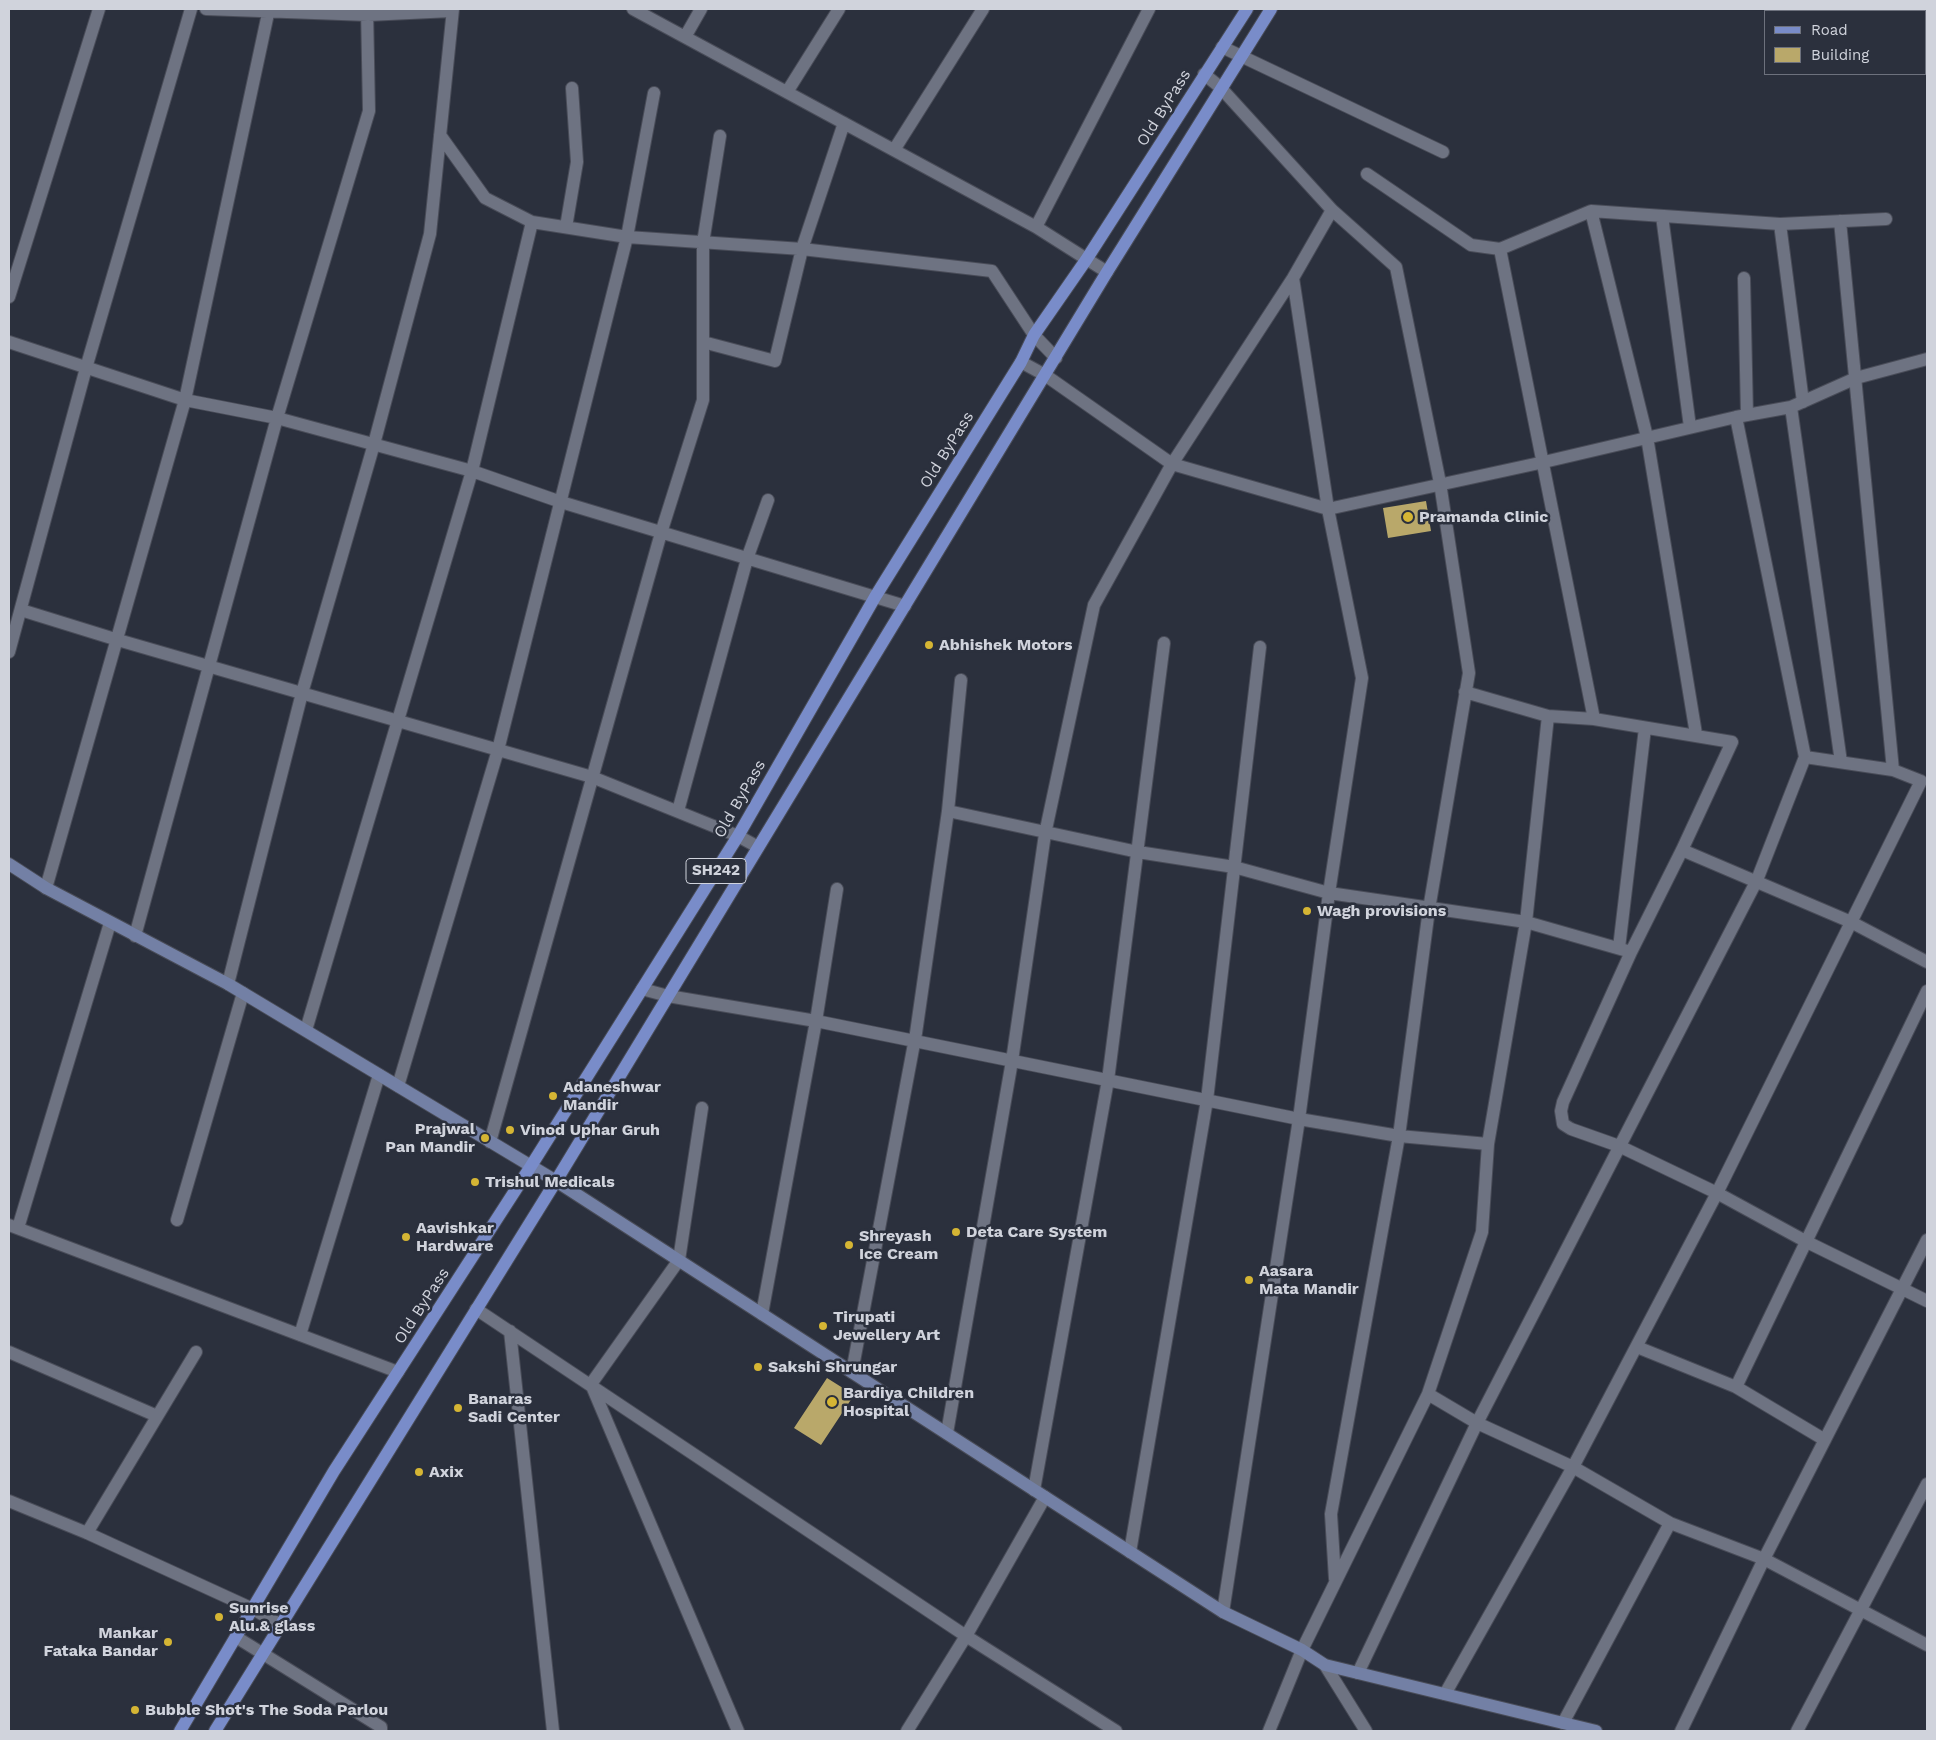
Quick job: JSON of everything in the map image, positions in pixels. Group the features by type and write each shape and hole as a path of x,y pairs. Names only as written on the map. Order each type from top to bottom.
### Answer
{"main road":[{"name":"Old ByPass","path":"180,1731 334,1471 532,1166 738,836 875,597 1021,362 1034,335 1086,260 1247,9"},
{"name":"SH242","path":"215,1731 556,1181 1107,272 1220,87 1242,57 1271,9"},
{"path":"9,864 46,888 228,984 532,1166 1223,1612 1302,1650 1325,1665 1596,1731"}],"street":[{"path":"9,297 99,9"},
{"path":"9,652 22,610 86,368 191,9"},
{"path":"206,9 367,12 452,10 430,234 374,444 302,693 228,984"},
{"path":"633,9 1036,227 1107,272"},
{"path":"685,37 701,9"},
{"path":"787,92 839,9"},
{"path":"894,150 983,9"},
{"path":"1036,227 1149,9"},
{"path":"46,888 185,400 269,11"},
{"path":"135,936 277,418 369,111 367,12"},
{"path":"1222,47 1443,152"},
{"path":"1204,74 1220,87 1332,210 1396,267 1440,483 1469,673 1430,909 1399,1136 1331,1514 1335,1579"},
{"path":"566,228 577,162 572,88"},
{"path":"398,1086 498,750 562,502 627,237 654,93"},
{"path":"703,342 775,360 802,249 844,123"},
{"path":"440,135 485,198 532,222 627,237 802,249 992,271 1034,335 1056,358"},
{"path":"490,1142 661,533 703,400 703,243 720,136"},
{"path":"1367,174 1471,245 1500,249 1591,211 1780,224 1886,219"},
{"path":"947,1434 1012,1061 1045,834 1094,605 1172,464 1292,278 1332,210"},
{"path":"1591,211 1647,437 1696,734"},
{"path":"1662,216 1690,427"},
{"path":"1840,221 1893,770"},
{"path":"306,1030 472,471 532,222"},
{"path":"1780,224 1797,405 1841,762"},
{"path":"1500,249 1594,719"},
{"path":"1223,1612 1299,1119 1329,893 1362,678 1328,509 1292,278"},
{"path":"1358,1673 1477,1422 1757,880 1805,757 1742,416 1744,278"},
{"path":"9,342 185,400 277,418 472,471 661,533 905,606"},
{"path":"1021,362 1045,375 1172,464 1328,509 1440,483 1544,462 1690,427 1797,405 1856,378 1927,359"},
{"path":"678,812 747,559 768,500"},
{"path":"22,610 118,640 592,776 738,836 758,847"},
{"path":"907,1731 966,1636 1039,1493 1108,1080 1164,643"},
{"path":"1130,1552 1208,1100 1260,647"},
{"path":"852,1372 914,1042 948,811 961,680"},
{"path":"1466,692 1548,716 1594,719 1696,734 1732,742 1682,850 1625,950 1560,1111 1563,1124 1570,1129 1619,1146 1718,1192 1807,1242 1927,1301"},
{"path":"1269,1731 1302,1650 1335,1579 1428,1394 1482,1232 1488,1144 1526,922 1548,716"},
{"path":"1625,950 1645,728"},
{"path":"1444,1694 1573,1467 1718,1192 1921,781 1893,770 1805,757"},
{"path":"948,811 1045,834 1138,852 1234,867 1329,893 1526,922 1625,950"},
{"path":"1682,850 1757,880 1851,922 1927,962"},
{"path":"762,1314 816,1021 837,889"},
{"path":"110,923 13,1227 398,1372"},
{"path":"642,989 668,996 816,1021 1299,1119 1399,1136 1488,1144"},
{"path":"1736,1387 1927,991"},
{"path":"177,1220 243,993"},
{"path":"300,1335 379,1075"},
{"path":"590,1384 679,1260 702,1108"},
{"path":"1682,1731 1764,1559 1927,1240"},
{"path":"476,1309 966,1636 1116,1731"},
{"path":"510,1331 553,1731"},
{"path":"1637,1347 1736,1387 1825,1440"},
{"path":"9,1352 156,1416"},
{"path":"86,1533 196,1352"},
{"path":"590,1384 738,1731"},
{"path":"1428,1394 1477,1422 1573,1467 1670,1523 1764,1559 1927,1645"},
{"path":"1798,1731 1863,1610 1927,1484"},
{"path":"9,1501 86,1533 253,1608 281,1625"},
{"path":"1563,1723 1670,1523"},
{"path":"236,1638 262,1656 381,1727 381,1731"},
{"path":"1325,1665 1366,1731"}],"building":[{"path":"1426,501 1431,531 1388,538 1383,508"},
{"path":"827,1378 854,1395 821,1445 794,1428"}],"place":[{"name":"Pramanda Clinic","path":"1408,517"},
{"name":"Abhishek Motors","path":"929,645"},
{"name":"Wagh provisions","path":"1307,911"},
{"name":"Adaneshwar Mandir","path":"553,1096"},
{"name":"Vinod Uphar Gruh","path":"510,1130"},
{"name":"Prajwal Pan Mandir","path":"485,1138"},
{"name":"Trishul Medicals","path":"475,1182"},
{"name":"Deta Care System","path":"956,1232"},
{"name":"Aavishkar Hardware","path":"406,1237"},
{"name":"Shreyash Ice Cream","path":"849,1245"},
{"name":"Aasara Mata Mandir","path":"1249,1280"},
{"name":"Tirupati Jewellery Art","path":"823,1326"},
{"name":"Sakshi Shrungar","path":"758,1367"},
{"name":"Bardiya Children Hospital","path":"832,1402"},
{"name":"Banaras Sadi Center","path":"458,1408"},
{"name":"Axix","path":"419,1472"},
{"name":"Sunrise Alu.& glass","path":"219,1617"},
{"name":"Mankar Fataka Bandar","path":"168,1642"},
{"name":"Bubble Shot's The Soda Parlou","path":"135,1710"}]}
